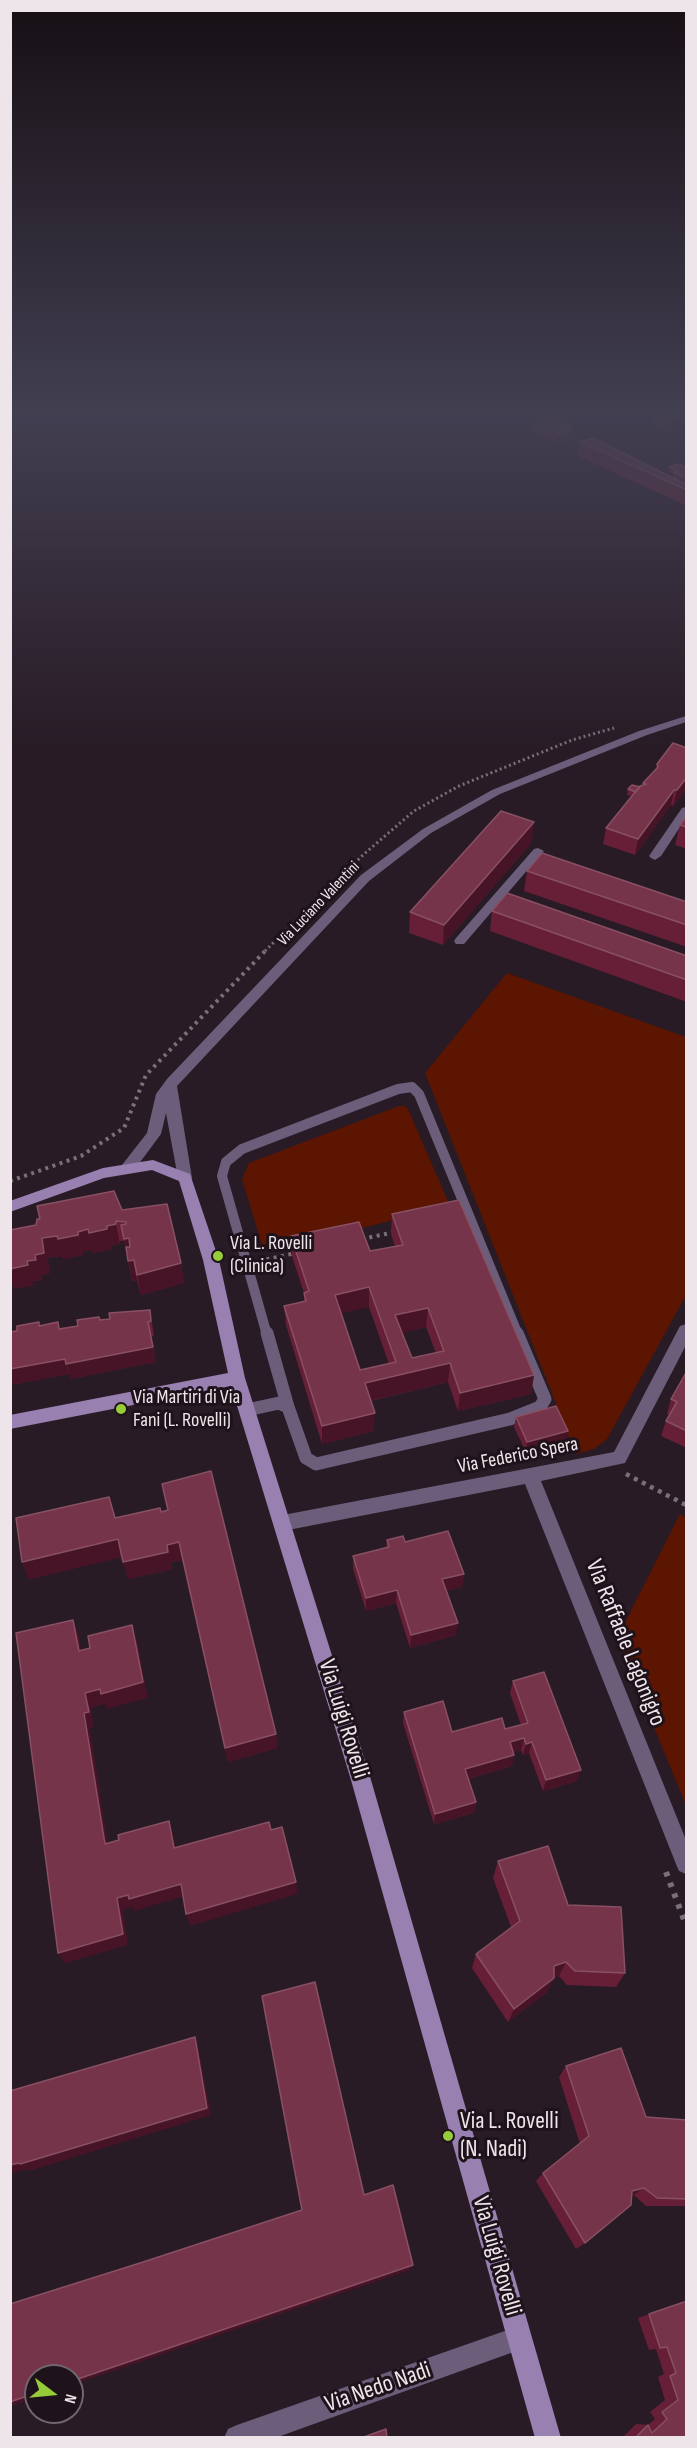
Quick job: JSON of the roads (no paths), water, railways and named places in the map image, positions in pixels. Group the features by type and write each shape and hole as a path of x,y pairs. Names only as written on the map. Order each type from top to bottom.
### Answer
{"street":[{"name":"Via Luciano Valentini","path":"127,1169 154,1134 163,1094 172,1082 365,878 427,831 496,792 643,733 687,720"},
{"path":"655,856 686,812"},
{"path":"460,941 503,900 537,851"},
{"path":"172,1082 171,1103 185,1178"},
{"path":"10,1207 103,1173 127,1169 153,1165 185,1178"},
{"name":"Via Luigi Rovelli","path":"185,1178 211,1260 237,1378 361,1780 548,2438"},
{"name":"Via Federico Spera","path":"283,1523 619,1458 687,1331"},
{"path":"10,1422 237,1378"},
{"name":"Via Raffaele Lagonigro","path":"530,1474 687,1864"},
{"name":"Via Nedo Nadi","path":"237,2438 519,2338"}],"lane":[{"path":"247,1410 279,1403 288,1407 306,1458 316,1464 510,1419 540,1407 546,1399 419,1094 412,1087 398,1089 242,1149 226,1162 222,1176 288,1407"}],"place":[{"name":"Via L. Rovelli (Clinica)","path":"218,1256"},
{"name":"Via Martiri di Via Fani (L. Rovelli)","path":"121,1409"},
{"name":"Via L. Rovelli (N. Nadi)","path":"448,2136"}]}
